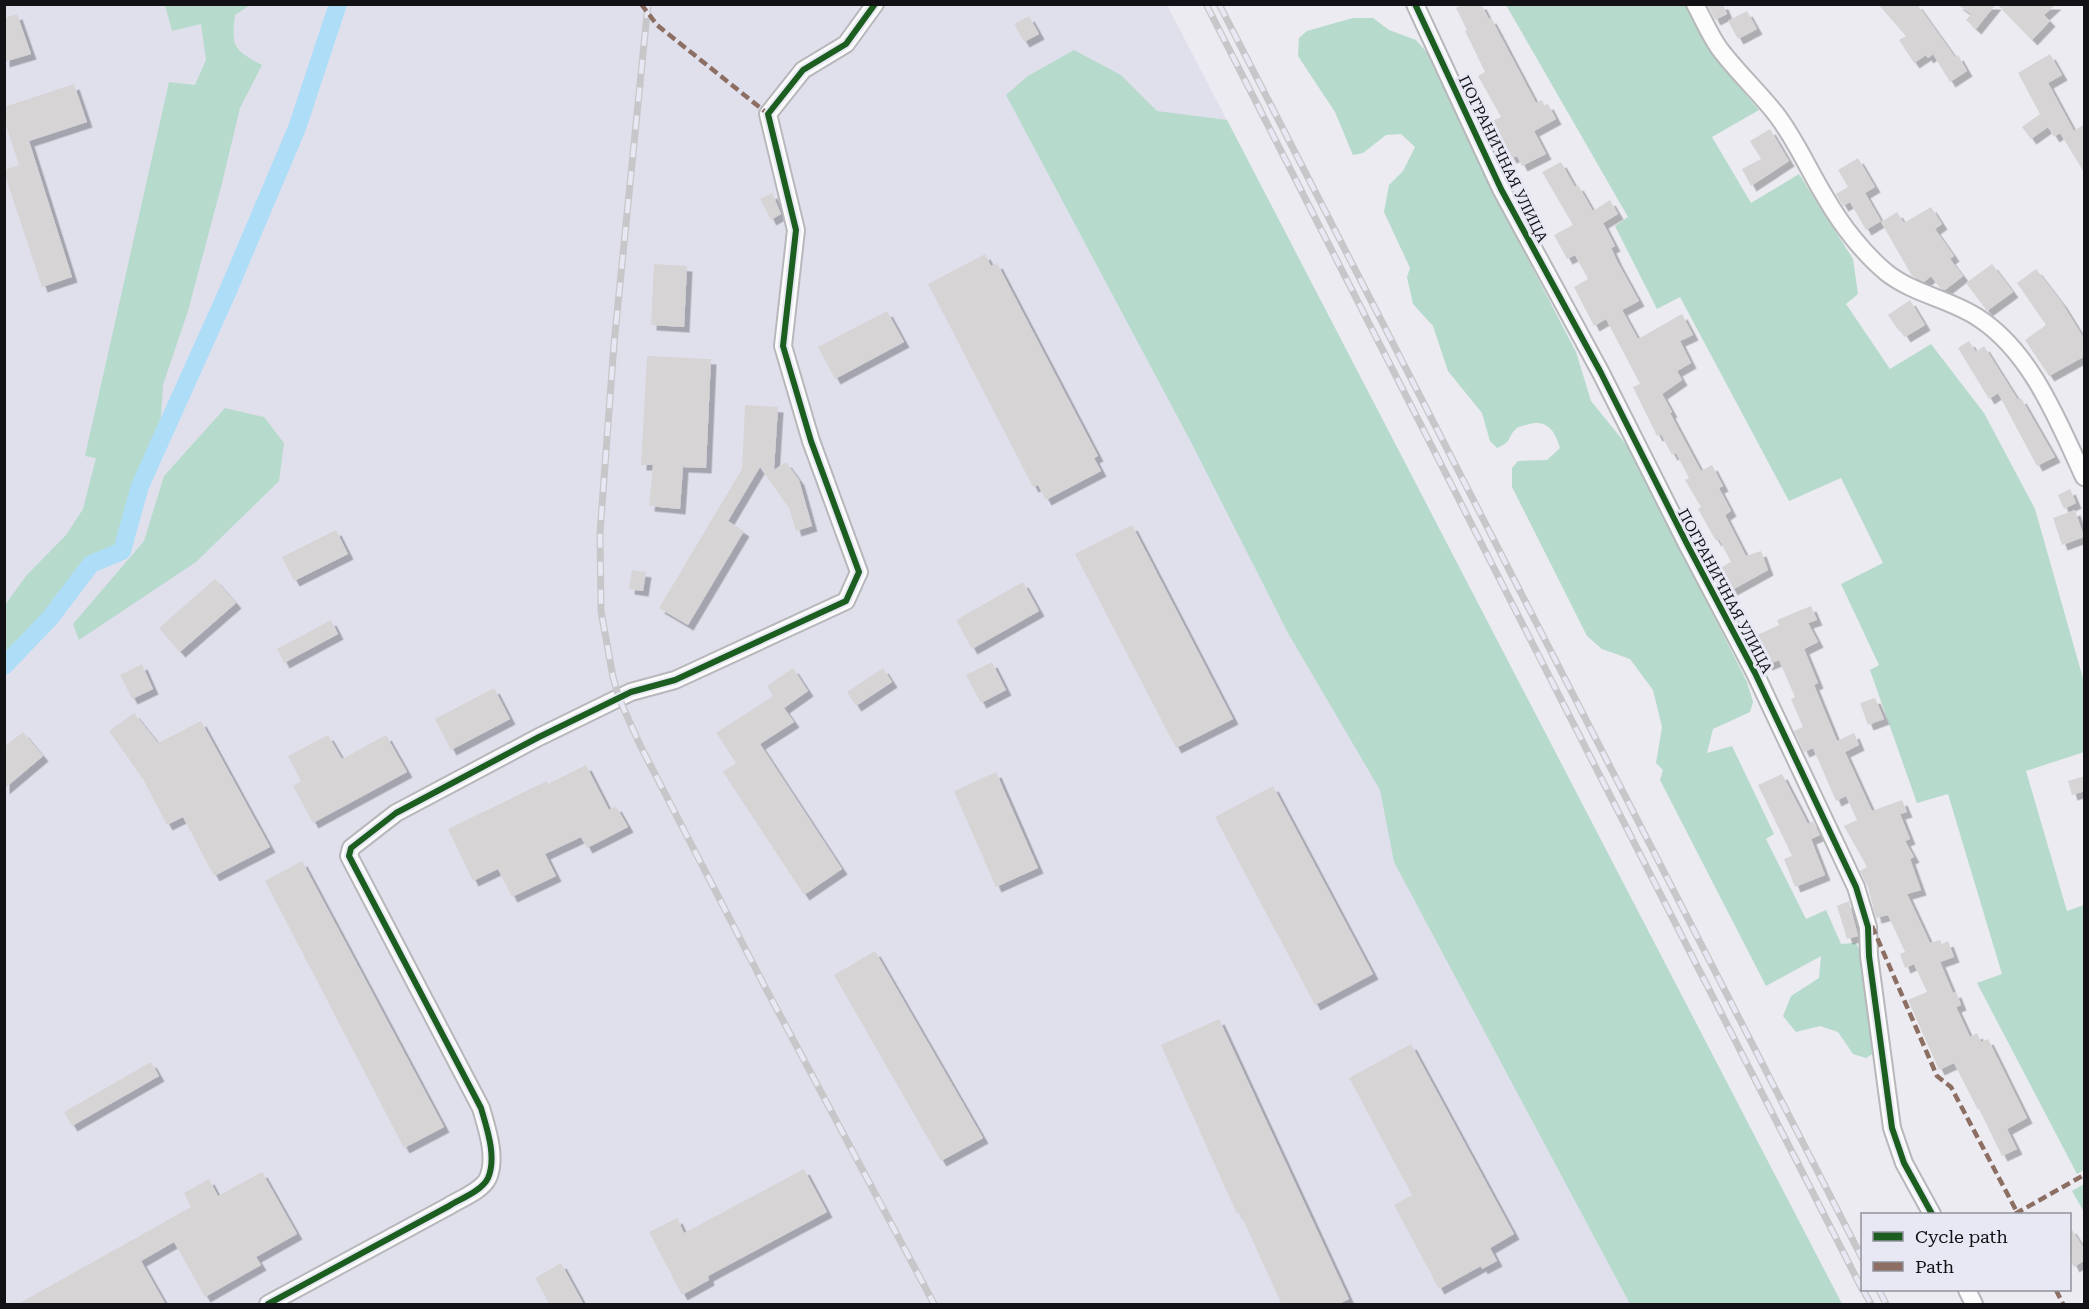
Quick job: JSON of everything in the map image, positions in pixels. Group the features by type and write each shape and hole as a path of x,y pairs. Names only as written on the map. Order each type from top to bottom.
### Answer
{"street":[{"path":"268,1305 474,1191 487,1180 490,1161 489,1135 481,1108 349,856 351,848 396,813 579,717 631,692 675,680 846,602 859,572 811,441 783,346 796,230 768,114 803,70 846,44 875,4"},
{"name":"ПОГРАНИЧНАЯ УЛИЦА","path":"1415,4 1501,189 1601,373 1755,673 1856,887 1868,927 1871,968 1892,1128 1904,1163 1931,1213"},
{"path":"1695,4 1711,36 1721,50 1776,114 1828,202 1863,250 1888,274 1924,294 1975,316 2000,333 2048,401 2085,477"},
{"path":"1967,1291 1974,1305"}],"shaded area":[{"path":"5,4 1167,5 1842,1304 5,1304"}],"green space":[{"path":"165,5 250,5 235,15 234,41 240,51 262,65 240,108 188,311 163,385 161,416 122,551 91,564 50,618 5,659 5,605 26,576 66,535 83,509 96,458 85,456 169,82 195,85 206,60 201,24 172,31"},
{"path":"1506,5 1687,5 1711,53 1759,110 1712,137 1751,203 1799,174 1853,259 1858,294 1846,304 1890,369 1931,344 1984,413 2035,509 2084,682 2084,752 2026,771 2067,911 2084,905 2084,1170 2077,1174 1977,983 2002,974 1948,794 1917,803 1870,670 1879,665 1841,584 1883,563 1841,478 1789,501 1680,297 1657,309 1615,226 1628,217"},
{"path":"1353,18 1373,18 1389,30 1416,40 1430,56 1491,188 1576,352 1591,401 1629,448 1747,682 1753,702 1750,712 1713,729 1707,753 1732,746 1774,834 1766,839 1806,919 1826,910 1841,944 1856,943 1861,953 1874,1053 1866,1058 1853,1054 1838,1032 1820,1026 1796,1032 1783,1016 1791,996 1819,978 1821,956 1766,986 1660,780 1663,770 1656,763 1662,727 1653,690 1630,659 1602,649 1587,636 1512,487 1512,468 1518,461 1547,460 1560,448 1552,431 1549,427 1539,423 1523,426 1517,428 1508,441 1497,448 1490,441 1482,413 1448,371 1433,326 1413,304 1407,277 1410,268 1384,212 1389,185 1403,171 1415,147 1401,134 1386,135 1363,153 1353,155 1335,112 1298,56 1299,38 1307,31"},
{"path":"1074,50 1121,75 1157,111 1227,120 1842,1304 1630,1304 1394,862 1380,790 1288,633 1192,444 1006,95 1028,76"},
{"path":"225,408 264,417 284,443 279,481 196,562 79,640 73,624 144,541 164,476"},
{"path":"2084,1184 2084,1212 2072,1191"}],"building":[{"path":"1464,4 1481,4 1489,19 1491,18 1536,103 1542,100 1544,105 1548,104 1556,119 1534,131 1546,154 1522,166 1517,156 1511,158 1492,121 1501,117 1478,76 1485,72 1456,8"},
{"path":"1707,4 1723,4 1727,14 1715,20"},
{"path":"1878,4 1917,4 1955,57 1958,55 1967,71 1950,82 1933,54 1928,58 1926,55 1914,63 1899,40 1906,36"},
{"path":"1957,4 1996,4 1976,29 1966,20 1971,14"},
{"path":"1997,4 2056,4 2044,15 2050,21 2032,40"},
{"path":"1747,11 1757,29 1738,39 1728,21"},
{"path":"17,14 31,54 4,62 4,18"},
{"path":"1029,16 1039,34 1024,42 1014,24"},
{"path":"2050,54 2062,75 2048,83 2074,131 2085,124 2085,174 2060,133 2054,137 2048,127 2031,139 2022,127 2040,114 2018,73"},
{"path":"74,84 87,122 29,141 72,277 42,287 4,172 4,170 19,165 4,119 4,107"},
{"path":"1770,129 1789,161 1751,186 1742,169 1761,159 1750,141"},
{"path":"1858,158 1875,187 1865,193 1881,221 1866,230 1850,202 1843,206 1836,194 1848,187 1838,170"},
{"path":"1561,162 1575,187 1578,185 1593,211 1610,200 1618,214 1603,223 1615,246 1611,248 1617,261 1639,301 1622,310 1638,339 1682,314 1693,335 1680,341 1691,363 1677,371 1682,380 1662,394 1701,471 1712,465 1723,486 1719,488 1731,511 1725,515 1746,556 1761,551 1768,570 1732,590 1720,568 1731,562 1719,539 1716,541 1698,509 1701,507 1685,480 1689,478 1676,453 1672,455 1661,434 1657,436 1633,387 1640,384 1606,319 1594,326 1574,287 1588,279 1575,255 1567,259 1554,235 1573,225 1542,172"},
{"path":"772,193 781,214 771,220 760,199"},
{"path":"1931,207 1942,224 1935,229 1954,256 1950,259 1963,276 1945,290 1940,288 1931,276 1924,282 1912,276 1881,222 1897,212 1904,223"},
{"path":"985,254 991,266 997,263 1098,456 1094,458 1101,471 1046,500 1038,485 1033,487 928,284"},
{"path":"654,264 687,266 684,327 651,325"},
{"path":"1992,264 2013,292 1987,311 1966,283"},
{"path":"2036,269 2062,303 2085,340 2085,356 2049,376 2025,340 2046,325 2017,283"},
{"path":"1910,300 1925,325 1905,337 1888,315"},
{"path":"887,311 904,342 835,379 818,347"},
{"path":"1969,341 1976,352 1984,346 2018,400 2021,398 2055,457 2037,466 1998,393 1989,399 1958,348"},
{"path":"647,356 711,359 706,468 683,467 680,509 649,506 653,465 641,465"},
{"path":"745,405 778,407 774,470 786,462 799,480 812,526 796,531 789,508 760,467 728,521 744,531 688,625 659,608 742,469"},
{"path":"2070,489 2076,503 2064,509 2058,495"},
{"path":"2075,510 2084,537 2062,545 2053,518"},
{"path":"1132,525 1233,719 1176,748 1075,554"},
{"path":"336,530 348,554 294,581 282,557"},
{"path":"632,570 646,572 643,591 629,589"},
{"path":"215,579 236,603 180,652 159,628"},
{"path":"1023,582 1039,611 972,649 956,620"},
{"path":"1811,606 1817,620 1808,623 1818,642 1804,649 1818,683 1814,685 1837,741 1854,733 1859,745 1845,752 1872,811 1902,800 1907,812 1900,814 1910,839 1905,841 1914,857 1910,859 1921,890 1907,894 1930,943 1940,940 1942,944 1948,941 1954,957 1940,962 1953,993 1956,992 1961,1005 1956,1007 1970,1037 1977,1033 1981,1042 1988,1039 2027,1118 2007,1129 2017,1149 2002,1156 1954,1063 1939,1070 1908,1000 1927,992 1914,964 1905,968 1900,954 1905,952 1888,915 1876,918 1868,887 1860,871 1867,867 1844,826 1857,820 1846,796 1836,801 1813,748 1804,752 1794,731 1803,727 1791,699 1795,697 1779,660 1767,665 1753,637 1779,625 1777,620"},
{"path":"331,620 338,634 284,663 277,649"},
{"path":"992,662 1006,690 981,703 966,675"},
{"path":"142,664 153,689 132,699 120,675"},
{"path":"793,668 808,691 784,708 794,722 760,744 842,869 804,895 723,772 736,763 716,733 773,696 767,686"},
{"path":"883,668 892,682 856,706 847,692"},
{"path":"494,688 510,719 451,750 435,719"},
{"path":"1875,698 1884,719 1868,725 1860,703"},
{"path":"134,713 158,743 201,721 270,847 214,876 183,817 167,825 143,779 109,731"},
{"path":"23,732 43,756 4,789 4,747"},
{"path":"328,735 342,759 386,735 407,772 313,823 293,786 301,781 288,756"},
{"path":"586,765 609,810 616,806 628,827 587,848 581,837 545,854 556,876 512,897 498,869 473,881 448,829 547,781 548,784"},
{"path":"996,772 1038,868 996,887 954,791"},
{"path":"1782,774 1808,824 1813,821 1820,835 1811,839 1825,875 1795,887 1784,859 1792,856 1758,785"},
{"path":"2085,776 2085,791 2072,795 2068,781"},
{"path":"1273,786 1373,974 1315,1005 1215,817"},
{"path":"302,861 444,1127 404,1148 265,881"},
{"path":"1849,901 1858,936 1847,939 1837,906"},
{"path":"875,951 983,1138 941,1161 834,975"},
{"path":"1219,1019 1349,1299 1337,1305 1282,1305 1240,1213 1237,1214 1161,1045"},
{"path":"1411,1044 1514,1234 1490,1248 1497,1261 1482,1269 1481,1266 1439,1289 1394,1205 1412,1195 1349,1078"},
{"path":"151,1062 159,1076 72,1126 64,1112"},
{"path":"804,1169 827,1212 708,1276 709,1280 682,1295 649,1232 677,1218 684,1233"},
{"path":"262,1172 297,1234 256,1257 261,1265 205,1297 174,1242 141,1261 166,1305 16,1305 191,1207 184,1193 209,1179 218,1196"},
{"path":"2071,1229 2085,1250 2085,1260 2074,1267 2071,1261"},
{"path":"561,1263 584,1305 550,1305 535,1278"}],"waterway":[{"path":"4,666 50,618 91,564 122,551 140,486 227,293 297,128 338,4"}],"railway":[{"path":"648,4 614,344 600,533 601,611 613,677 619,698 640,745 764,985 934,1304"},
{"path":"1206,4 1861,1287"},
{"path":"1219,4 1861,1256"},
{"path":"1864,1291 1871,1304"},
{"path":"1880,1291 1886,1304"}],"marked path":[{"path":"641,4 657,25 768,114"},
{"path":"1872,926 1937,1076 1951,1087 2017,1213"},
{"path":"2017,1213 2084,1175"},
{"path":"2056,1291 2063,1304"}],"cycle path":[{"path":"268,1304 470,1194 485,1183 491,1170 490,1143 481,1108 349,856 351,848 396,813 539,737 631,692 675,680 846,601 859,572 811,441 783,346 796,230 768,114 803,70 846,44 875,4"},
{"path":"1415,4 1501,189 1601,373 1755,673 1856,887 1868,927 1869,956 1892,1128 1904,1163 1931,1213"}]}
